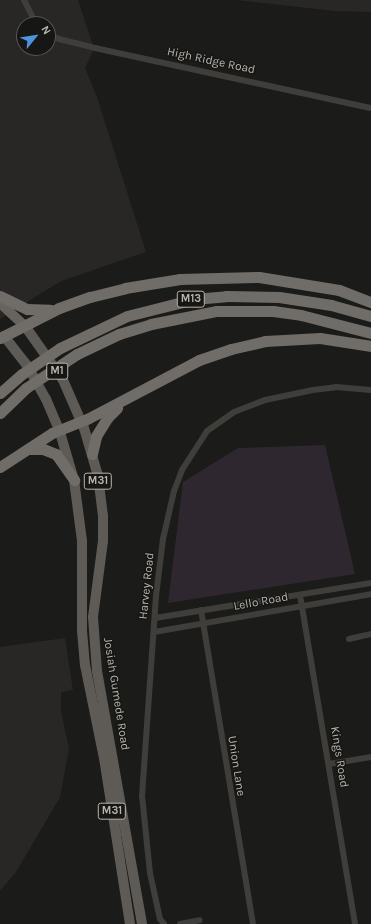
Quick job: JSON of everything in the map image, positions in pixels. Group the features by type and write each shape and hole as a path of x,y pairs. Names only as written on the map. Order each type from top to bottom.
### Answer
{"highway":[{"path":"1,336 25,326 59,308 90,297 142,284 180,279 241,276 316,285 371,302"},
{"path":"0,296 36,311 59,308"},
{"name":"M13","path":"0,393 22,374 60,348 127,316 194,299 226,296 279,297 331,305 371,316"},
{"name":"M1","path":"0,303 25,326"},
{"name":"M13","path":"0,413 26,388 77,354 119,334 151,324 216,311 273,311 301,315 371,333"},
{"path":"0,467 59,429 81,422 199,360 265,341 320,338 371,346"},
{"path":"92,454 96,436 108,417 133,396"},
{"path":"27,450 43,449 56,454 74,480"}],"main road":[{"name":"M1","path":"25,326 59,374 81,422"},
{"name":"M1","path":"1,336 36,379 59,429"},
{"name":"Josiah Gumede Road","path":"81,422 92,454 103,516 94,633 97,670 127,852 142,924"},
{"name":"Josiah Gumede Road","path":"59,429 74,480 82,541 84,653 104,758 130,923"}],"street":[{"path":"24,0 32,16"},
{"name":"High Ridge Road","path":"56,38 95,48 371,108"},
{"name":"Harvey Road","path":"164,924 160,918 150,873 142,796 155,618 163,539 174,491 192,450 208,430 234,412 290,394 336,387 371,390"},
{"name":"Lello Road","path":"155,618 371,583"},
{"name":"Lello Road","path":"154,632 371,594"},
{"name":"Kings Road","path":"300,595 355,924"},
{"name":"Union Lane","path":"201,610 202,624 253,924"},
{"path":"349,639 371,634"},
{"path":"329,764 371,757"},
{"path":"180,924 200,920"}],"shaded area":[{"path":"0,0 78,0 94,49 85,68 97,97 146,252 61,281 0,319"},
{"path":"236,0 371,0 371,12 335,11"},
{"path":"325,445 355,574 168,603 183,482 238,448"},
{"path":"65,638 73,690 61,692 61,711 69,749 60,797 16,872 0,891 0,647"}]}
